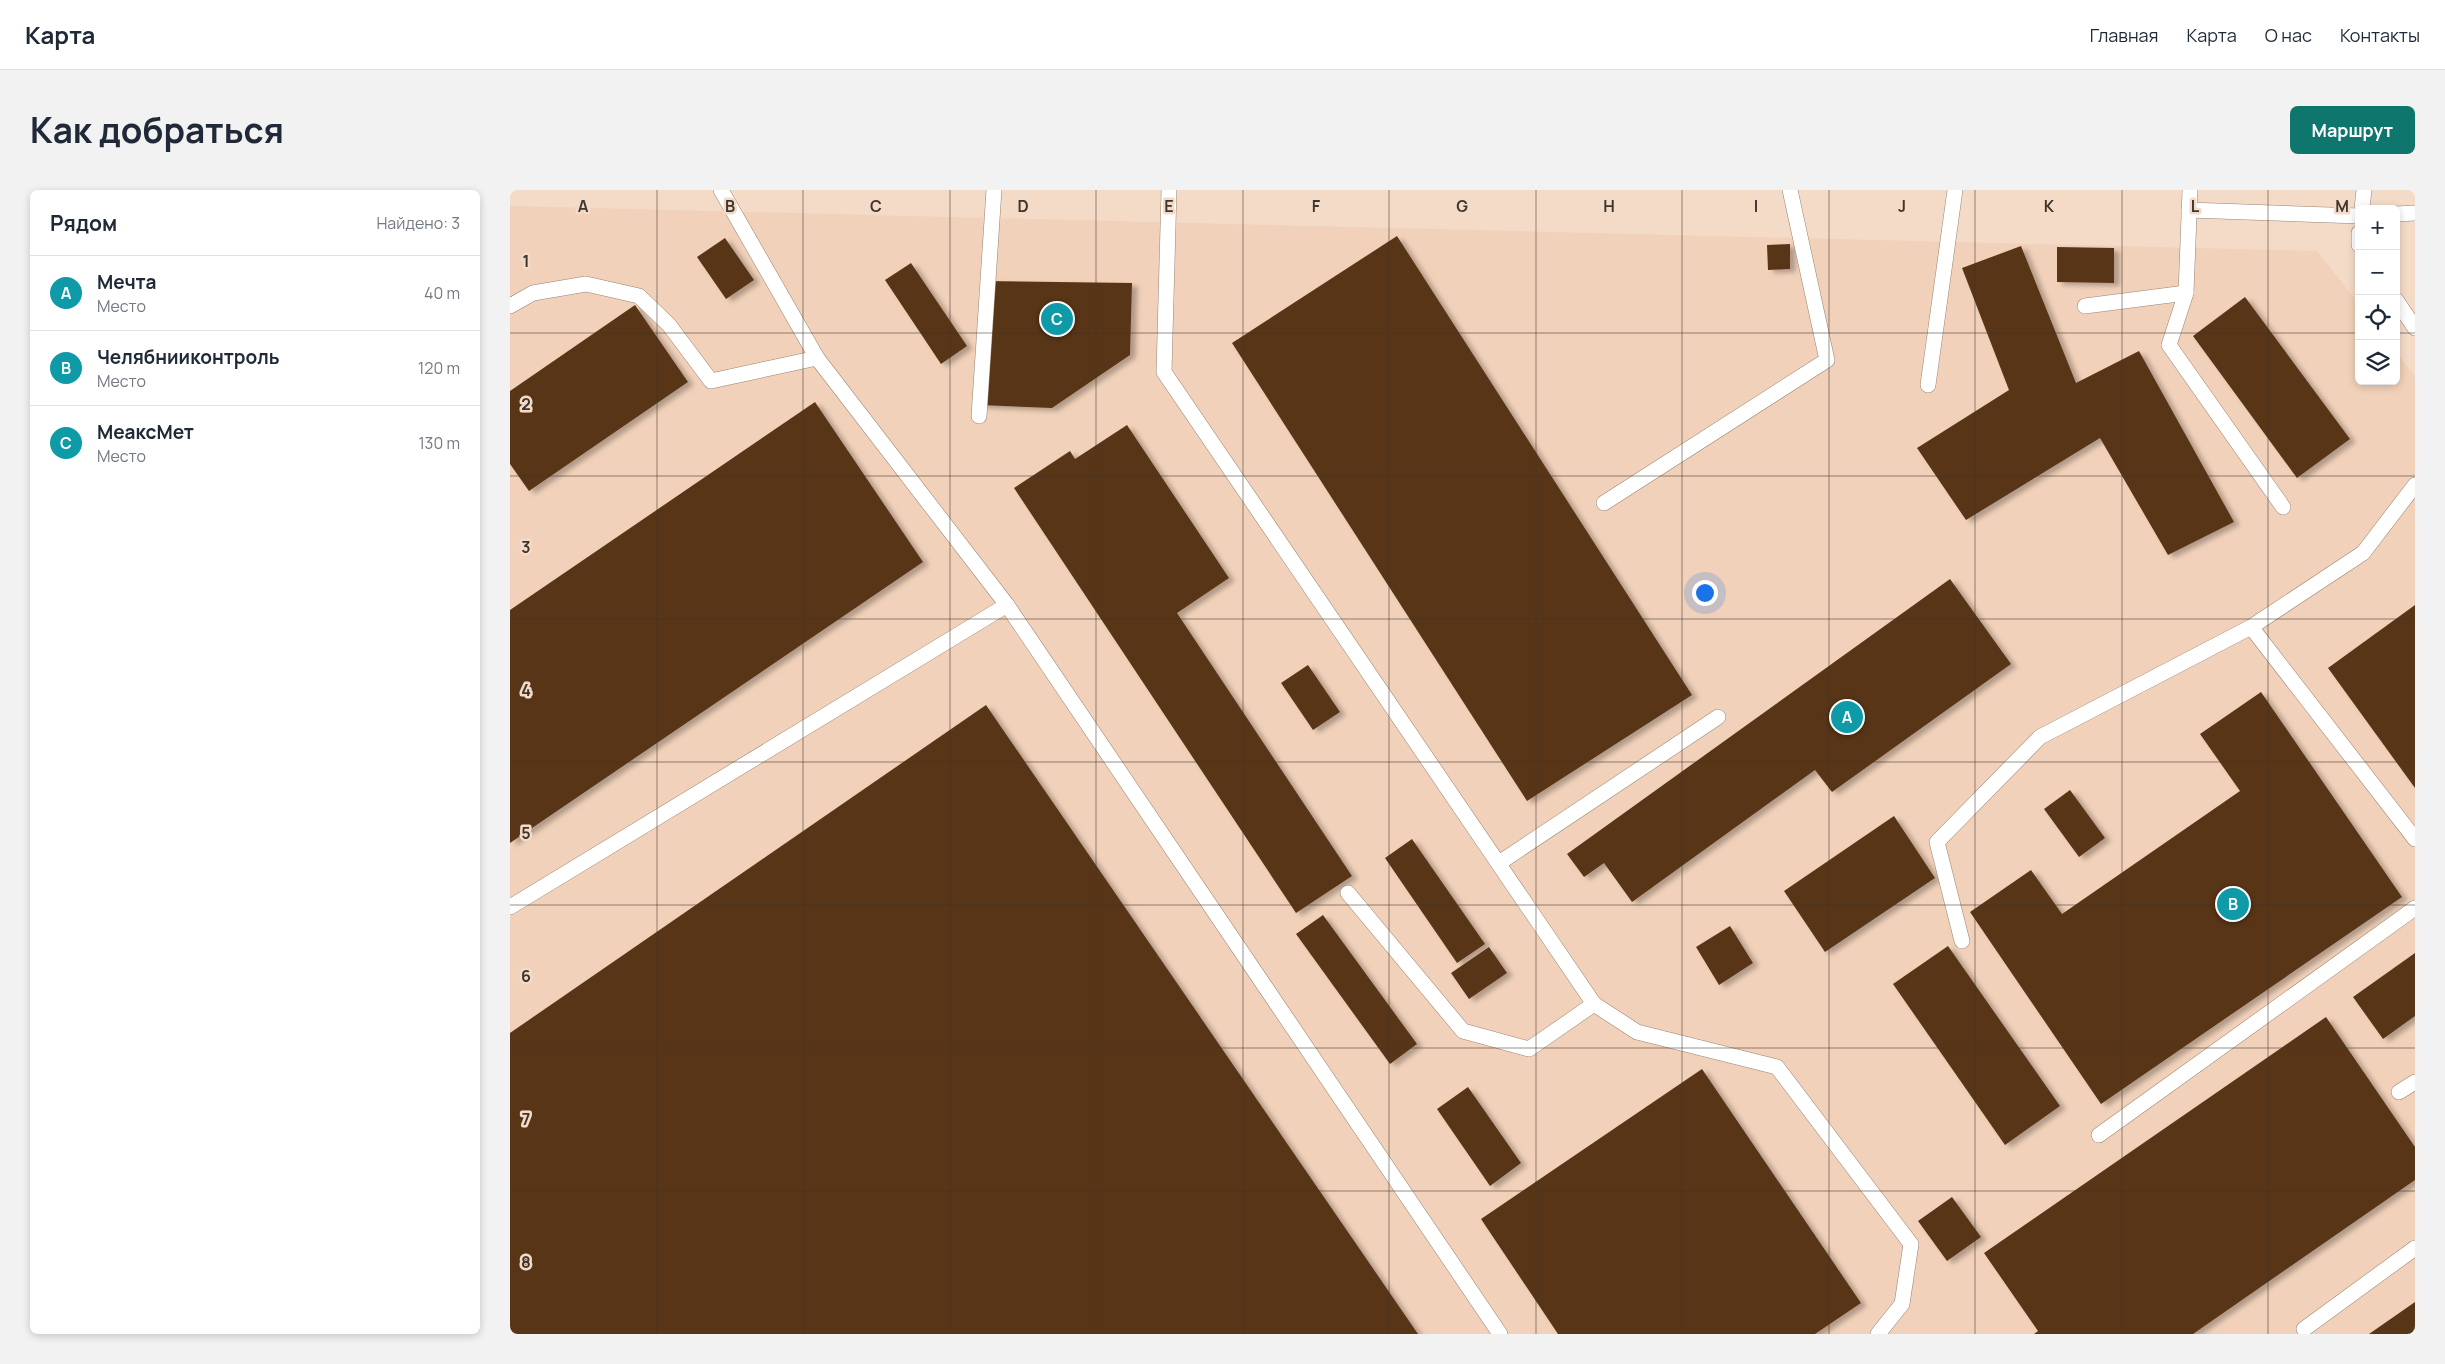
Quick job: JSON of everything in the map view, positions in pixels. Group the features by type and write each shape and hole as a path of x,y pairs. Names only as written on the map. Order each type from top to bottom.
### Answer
{"lane":[{"path":"721,190 817,358 1007,605 1500,1334"},
{"path":"979,416 994,190"},
{"path":"1169,190 1164,372 1594,1004 1637,1032 1777,1067 1911,1244 1902,1304 1878,1334"},
{"path":"1604,503 1827,360 1790,190"},
{"path":"1928,386 1955,190"},
{"path":"2190,190 2186,294 2169,345 2283,507"},
{"path":"2362,205 2364,190"},
{"path":"2189,210 2355,216"},
{"path":"2400,214 2415,213"},
{"path":"510,306 533,293 586,284 639,296 669,326 711,380 817,358"},
{"path":"2085,306 2186,294"},
{"path":"2400,306 2415,328"},
{"path":"1962,941 1937,842 2040,737 2251,627 2363,553 2415,485"},
{"path":"510,907 1007,605"},
{"path":"2251,627 2415,839"},
{"path":"1499,863 1718,717"},
{"path":"1348,893 1463,1032 1529,1049 1594,1004"},
{"path":"2099,1135 2415,908"},
{"path":"2399,1092 2415,1082"},
{"path":"2304,1329 2415,1248"}],"shaded area":[{"path":"510,206 2317,251 2355,299 2355,385 2400,385 2400,357 2415,376 2415,1334 510,1334"}],"building":[{"path":"1397,236 1692,695 1527,801 1232,343"},
{"path":"725,238 754,280 726,299 697,257"},
{"path":"1790,244 1790,269 1768,270 1767,245"},
{"path":"2021,246 2076,383 2139,351 2234,522 2168,555 2100,438 1966,520 1917,448 2009,390 1962,268"},
{"path":"2057,247 2114,248 2114,283 2057,282"},
{"path":"911,263 967,346 941,364 885,280"},
{"path":"983,281 1132,283 1130,355 1052,408 980,405"},
{"path":"2245,297 2350,439 2297,478 2193,336"},
{"path":"635,305 688,382 529,491 510,464 510,391"},
{"path":"815,402 923,562 510,843 510,610"},
{"path":"1127,425 1229,578 1177,613 1352,876 1296,913 1014,488 1070,451 1075,459"},
{"path":"1950,579 2011,664 1832,792 1815,770 1632,902 1604,863 1584,877 1567,854"},
{"path":"2415,605 2415,788 2328,668"},
{"path":"1308,665 1340,712 1313,730 1281,683"},
{"path":"2261,692 2402,897 2101,1104 1970,912 2031,870 2062,914 2240,791 2200,734"},
{"path":"986,705 1418,1334 510,1334 510,1033"},
{"path":"2070,790 2105,838 2079,857 2044,809"},
{"path":"1894,816 1935,878 1825,952 1784,891"},
{"path":"1412,839 1485,944 1457,963 1385,858"},
{"path":"1323,915 1417,1044 1390,1064 1296,934"},
{"path":"1730,926 1753,963 1719,985 1696,947"},
{"path":"1948,946 2060,1106 2005,1145 1893,984"},
{"path":"1489,947 1507,973 1469,999 1451,973"},
{"path":"2415,953 2415,1016 2383,1039 2353,997"},
{"path":"2326,1017 2415,1147 2415,1180 2193,1334 2034,1334 2038,1331 1984,1253"},
{"path":"1702,1069 1861,1303 1815,1334 1558,1334 1481,1219"},
{"path":"1468,1087 1521,1163 1490,1186 1437,1109"},
{"path":"1952,1197 1981,1237 1947,1261 1918,1221"},
{"path":"2415,1302 2415,1334 2369,1334"}],"place":[{"name":"МеаксМет","path":"1057,319"},
{"name":"Мечта","path":"1847,717"},
{"name":"Челябнииконтроль","path":"2233,904"}]}
